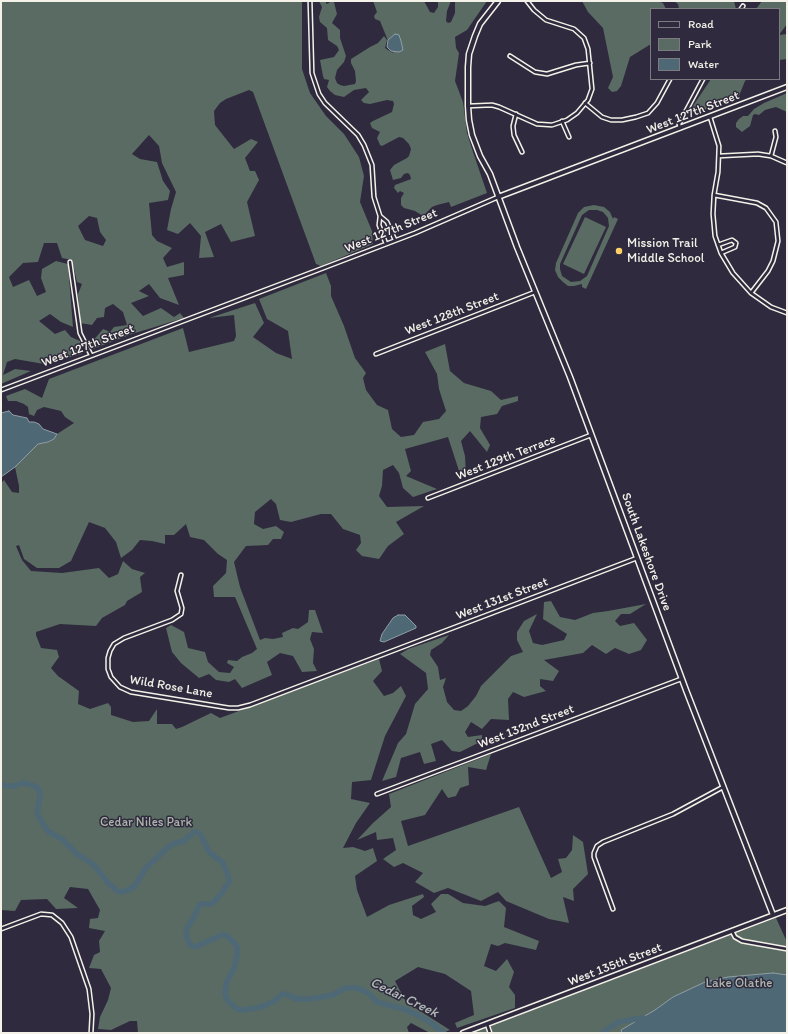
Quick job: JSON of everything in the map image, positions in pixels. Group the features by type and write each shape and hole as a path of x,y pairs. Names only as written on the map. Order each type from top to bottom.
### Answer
{"street":[{"path":"310,1 311,63 313,78 319,94 325,103 358,135 364,145 372,165 374,197 380,216 379,225 386,244"},
{"name":"South Lakeshore Drive","path":"498,1 480,24 470,54 468,67 468,106 472,135 570,378 682,679 773,915"},
{"path":"468,106 492,105 537,124 552,125 567,120 577,113 588,100 592,89 588,49 584,38 574,29 546,20 534,10 527,1"},
{"path":"510,56 535,72 547,74 576,65 590,63"},
{"path":"585,103 602,117 611,120 622,120 636,117 648,113 657,102 669,80"},
{"path":"680,128 679,124 702,80"},
{"name":"West 127th Street","path":"1,390 386,244 498,197 787,87"},
{"path":"516,114 513,126 514,135 522,152"},
{"path":"710,117 717,139 719,156 714,195 713,221 721,253 732,273 751,293 771,307 787,313"},
{"path":"562,122 569,137"},
{"path":"771,156 776,137 775,130"},
{"path":"719,156 752,154 771,156 787,163"},
{"path":"714,195 757,203 766,208 776,222 778,241 774,258 768,271 751,293"},
{"path":"380,216 387,222 395,240"},
{"path":"718,245 732,240 736,243 735,247 721,253"},
{"path":"70,262 80,333 91,355"},
{"name":"West 128th Street","path":"376,354 536,292"},
{"name":"West 129th Terrace","path":"428,498 591,435"},
{"name":"West 131st Street","path":"373,658 637,558"},
{"name":"Wild Rose Lane","path":"181,575 177,591 182,608 180,614 172,620 124,638 114,644 110,651 107,662 109,672 116,684 124,690 214,706 238,708 250,705 373,658"},
{"name":"West 132nd Street","path":"377,794 682,679"},
{"path":"613,909 595,862 595,849 603,842 673,814 723,786"},
{"name":"West 135th Street","path":"463,1033 787,910"},
{"path":"1,929 41,914 52,915 62,923 71,937 89,989 92,1014 91,1033"},
{"path":"732,931 735,937 742,941 787,949"},
{"path":"487,1024 490,1033"}],"green space":[{"path":"1,1 302,1 302,69 310,93 326,116 344,134 359,157 364,176 360,202 372,231 373,244 321,266 316,264 253,92 249,90 226,99 220,103 214,111 215,125 234,149 251,139 258,142 245,158 250,171 255,171 259,180 247,202 255,236 231,242 221,224 205,232 214,257 199,258 201,236 190,223 178,234 167,230 176,192 162,163 159,146 149,135 132,154 140,159 157,162 163,181 170,191 168,200 149,203 152,235 157,241 172,248 163,258 167,267 184,262 184,275 168,278 179,305 160,298 149,284 139,291 149,296 131,303 143,316 161,308 174,317 180,313 184,318 132,334 93,349 92,342 103,329 110,332 114,327 127,325 123,312 113,304 105,308 104,317 97,318 92,325 80,323 78,294 82,284 77,282 72,260 62,258 57,243 44,243 38,262 23,263 9,277 13,287 29,280 37,296 46,292 41,278 42,269 56,261 68,264 73,327 61,322 50,314 39,321 55,334 65,330 71,337 80,341 82,354 44,364 15,359 7,362 3,375 15,369 31,371 1,384","holes":["89,216 97,218 100,232 106,240 103,246 85,240 78,226"]},
{"path":"319,1 326,1 326,4 330,1 335,1 337,14 332,23 340,30 340,38 346,56 344,62 337,70 335,78 337,83 344,86 355,84 356,81 355,71 351,63 351,59 378,43 384,36 387,40 385,48 393,53 380,21 375,19 374,16 377,12 373,1 424,1 430,12 434,13 438,7 438,1 451,1 447,11 446,21 448,23 451,22 455,13 455,1 487,1 467,30 455,37 456,48 459,53 455,81 463,102 467,133 487,193 451,207 449,202 437,205 432,207 423,216 415,211 404,208 401,205 401,198 404,193 400,191 398,193 394,188 395,185 411,179 410,175 408,173 404,174 401,178 393,180 390,170 394,165 409,156 411,149 409,144 403,138 399,137 382,146 380,145 377,138 380,132 372,128 370,123 392,112 394,104 393,101 387,100 370,104 364,103 361,100 369,92 366,88 354,90 344,97 335,95 327,87 329,80 324,79 320,60 334,57 339,50 337,46 328,40 327,28 320,22 319,17 322,7"},
{"path":"582,1 658,1 663,3 666,8 650,8 650,45 630,57 621,86 617,91 612,92 608,88 613,77 603,28 588,12"},
{"path":"674,1 734,1 736,8 679,8 678,4"},
{"path":"762,1 787,1 787,24 780,34 780,8 757,8"},
{"path":"787,34 787,59 780,60 780,35"},
{"path":"710,80 746,80 739,96 699,112 691,109"},
{"path":"787,93 787,112 776,107 765,110 759,115 753,115 750,126 742,132 736,127 736,123 743,116 748,116 754,109 764,103"},
{"path":"594,205 604,207 610,212 613,219 614,217 618,219 586,289 582,287 582,284 568,286 558,277 555,270 556,263 578,213 584,207","holes":["589,210 603,212 608,218 609,226 587,276 580,281 571,282 562,276 560,264 582,215"]},
{"path":"585,217 606,227 584,274 563,264"},
{"name":"Cedar Niles Park","path":"326,273 331,286 331,296 344,326 355,358 366,373 363,378 366,390 377,405 388,410 392,429 401,437 414,435 423,422 439,419 446,411 439,389 437,374 425,352 445,344 450,371 464,383 491,391 501,400 518,396 518,401 502,406 497,414 481,417 480,428 490,445 487,452 470,431 461,441 465,456 466,474 460,474 448,437 405,449 411,471 406,476 437,489 413,497 403,488 399,473 393,465 383,470 382,486 379,496 387,507 424,506 396,522 404,534 388,546 379,559 362,556 356,550 361,543 360,535 343,529 331,514 321,514 291,522 280,520 276,504 271,499 255,512 254,524 263,529 276,526 284,532 281,539 273,539 268,545 246,546 234,562 240,587 260,640 265,638 273,639 283,637 282,633 293,628 298,629 308,622 309,610 315,610 323,633 312,632 310,639 314,649 313,663 317,671 302,672 293,656 280,653 267,662 272,675 242,688 235,679 229,682 216,680 209,674 199,678 181,663 172,652 166,628 171,625 184,632 188,648 205,652 208,662 219,672 230,673 234,667 227,663 228,660 237,661 257,649 235,597 214,597 213,586 226,573 227,560 218,554 204,540 190,537 186,524 174,535 165,535 165,544 140,540 132,550 121,558 116,542 105,528 89,522 71,561 59,568 37,568 24,559 19,545 16,546 22,560 31,571 62,573 99,568 109,578 118,574 123,561 132,569 145,573 140,577 142,592 127,601 125,605 102,618 96,626 60,624 36,632 36,635 41,648 57,650 59,657 51,668 58,676 79,691 78,704 90,709 108,703 111,707 111,715 133,722 149,721 157,709 157,724 172,724 176,729 211,713 220,718 379,659 382,671 373,681 384,696 393,693 401,686 406,696 385,736 371,780 352,782 351,799 370,803 356,823 343,848 353,847 365,851 373,848 377,861 355,876 357,890 367,917 389,905 423,894 424,897 412,906 413,915 421,919 436,912 431,904 441,894 448,894 463,903 485,906 499,901 506,908 504,927 539,941 536,950 505,943 498,946 491,944 484,966 496,971 507,959 514,972 509,987 515,995 515,1008 457,1028 455,1023 474,1015 471,991 445,974 418,967 395,981 406,1002 450,1030 441,1033 430,1033 411,1023 407,1027 409,1033 138,1033 137,1021 130,1021 111,1030 98,1029 100,1017 108,1000 111,988 101,969 89,968 94,955 100,952 99,941 105,931 89,928 90,919 98,918 100,910 88,889 70,887 64,898 78,908 56,909 47,899 21,900 15,911 1,910 1,483 4,480 12,492 19,493 15,467 38,444 54,439 57,434 74,423 65,417 61,411 44,407 37,410 34,416 29,414 28,407 24,404 16,401 8,401 6,396 25,389 42,398 49,379 183,328 189,352 234,341 236,336 234,315 209,318 255,303 264,323 253,337 276,353 292,359 288,331 267,319 259,299"},
{"path":"551,601 560,617 575,620 593,613 646,604 630,614 621,614 615,621 620,626 634,623 647,640 641,650 629,654 615,648 606,654 592,645 583,653 544,660 559,671 553,681 540,679 540,686 546,691 524,697 513,692 508,699 509,720 491,719 482,729 471,722 465,732 468,737 482,735 482,741 460,752 452,751 442,740 431,744 436,761 424,764 420,752 401,758 396,777 382,781 398,743 406,734 415,704 428,689 426,673 400,654 408,649 449,635 442,643 431,650 430,655 438,667 440,680 446,678 443,687 447,702 454,710 461,711 468,706 476,696 481,686 511,656 523,652 517,640 517,632 524,621 537,614 529,631 533,643 542,645 564,640 567,634 543,619 544,602"},
{"path":"491,754 486,770 468,767 469,785 460,788 456,796 448,798 442,789 425,815 401,821 408,846 519,807 551,878 562,872 558,859 566,858 572,850 573,835 583,842 588,874 573,889 574,901 563,897 569,923 549,919 506,901 498,892 481,901 448,888 434,893 415,882 423,873 403,863 394,867 383,859 396,850 393,838 377,840 376,832 357,840 391,807 389,794"},
{"name":"Lake Olathe","path":"776,918 787,942 787,1033 470,1033"}],"water":[{"path":"395,34 399,35 403,50 399,52 391,51 387,47 388,40"},
{"path":"9,411 13,415 27,418 29,422 39,424 43,429 57,434 54,439 38,444 15,467 1,477 1,413"},
{"path":"398,615 405,615 416,626 416,628 384,642 380,641 382,634 393,618"},
{"name":"Lake Olathe","path":"773,973 787,975 787,1033 622,1033 621,1030 655,1010 673,997 705,982 728,977"}],"waterway":[{"name":"Cedar Creek","path":"1,783 6,786 14,786 22,783 37,787 40,796 37,813 44,826 49,832 62,839 77,854 94,865 109,884 119,892 126,891 135,886 145,869 168,847 175,843 184,841 194,832 200,834 209,852 223,863 229,882 213,903 199,905 187,928 186,936 190,945 195,947 222,935 226,935 237,946 237,955 234,968 227,981 225,991 229,1002 237,1009 245,1010 261,1007 285,994 296,999 310,999 333,995 345,988 357,988 368,993 377,1002 407,1010 427,1020 444,1033"},
{"name":"Cedar Creek","path":"602,1033 618,1022 642,1018 648,1019"}],"place":[{"name":"Mission Trail Middle School","path":"619,251"}]}
